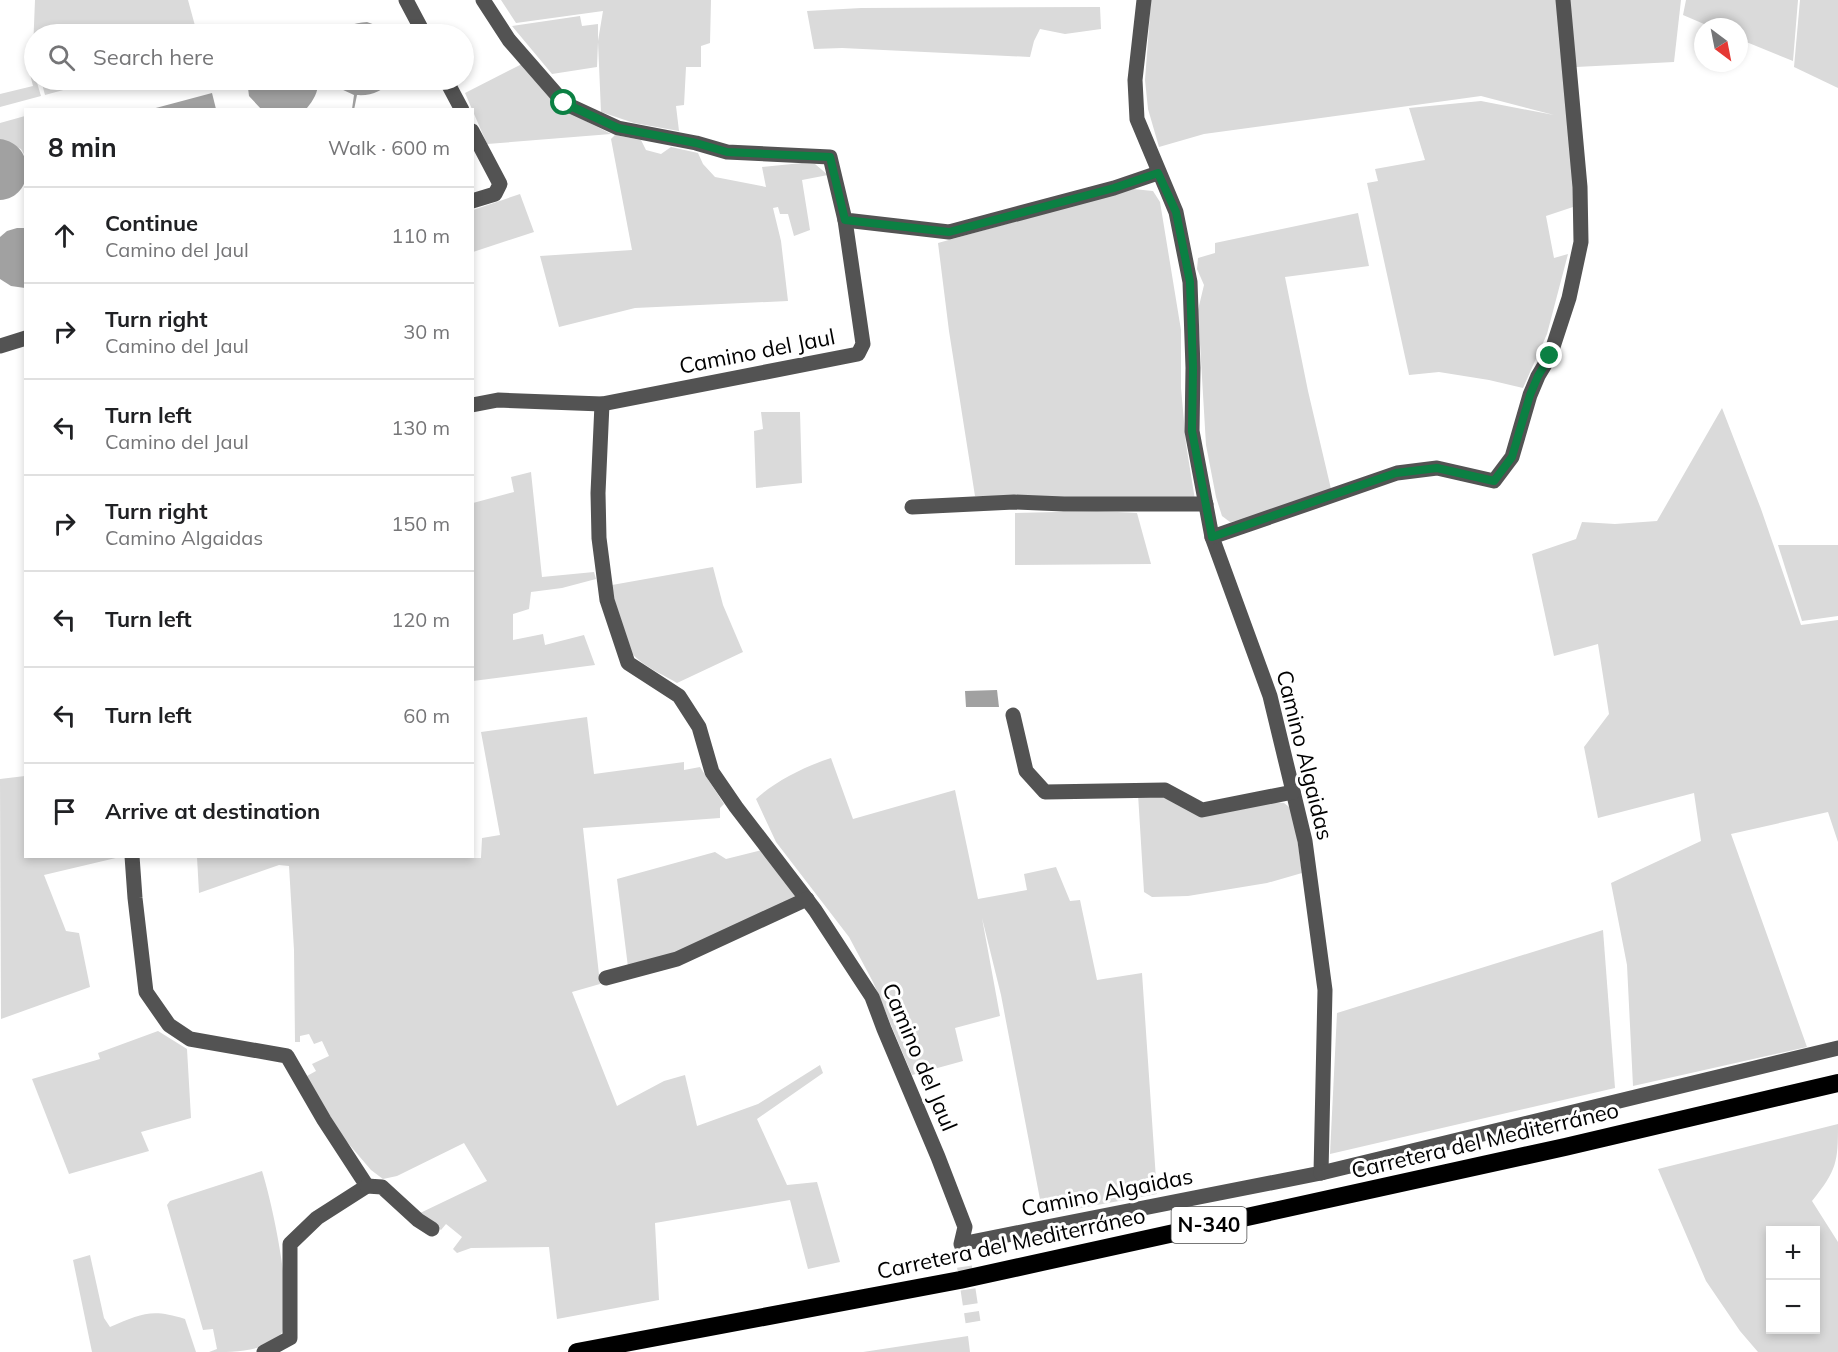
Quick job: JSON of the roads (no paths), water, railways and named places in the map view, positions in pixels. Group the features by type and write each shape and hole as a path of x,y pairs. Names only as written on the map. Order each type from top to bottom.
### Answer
{"highway":[{"name":"Carretera del Mediterráneo","path":"577,1352 960,1280 1565,1148 1838,1083"}],"street":[{"path":"406,0 419,24"},
{"name":"Camino del Jaul","path":"474,405 498,400 602,404 858,354 863,344 845,220 830,157 727,152 696,143 618,128 564,103 509,40 483,0"},
{"name":"Camino Algaidas","path":"961,1244 1321,1173 1325,990 1305,841 1270,696 1212,537 1192,431 1193,368 1190,282 1176,212 1137,119 1135,80 1144,0"},
{"path":"1212,537 1396,473 1437,468 1494,481 1512,457 1530,395 1550,356 1569,298 1581,242 1580,187 1563,0"},
{"path":"451,90 461,108"},
{"path":"474,135 500,184 495,194 474,200"},
{"path":"845,220 949,232 1114,188 1158,173"},
{"path":"0,346 24,339"},
{"name":"Camino del Jaul","path":"602,404 598,493 599,538 607,600 628,663 679,696 699,727 712,772 807,899 872,997 965,1227 961,1244"},
{"path":"912,507 1014,502 1206,504"},
{"path":"1013,716 1026,771 1045,792 1165,790 1202,810 1293,792"},
{"path":"132,858 146,992 169,1025 190,1039 287,1056 324,1120 367,1186"},
{"path":"606,978 677,959 807,899"},
{"path":"1321,1173 1838,1048"},
{"path":"264,1352 290,1338 290,1244 317,1218 367,1186 382,1187 418,1220 432,1229"}],"tunnel":[{"path":"961,1244 973,1322"}]}
